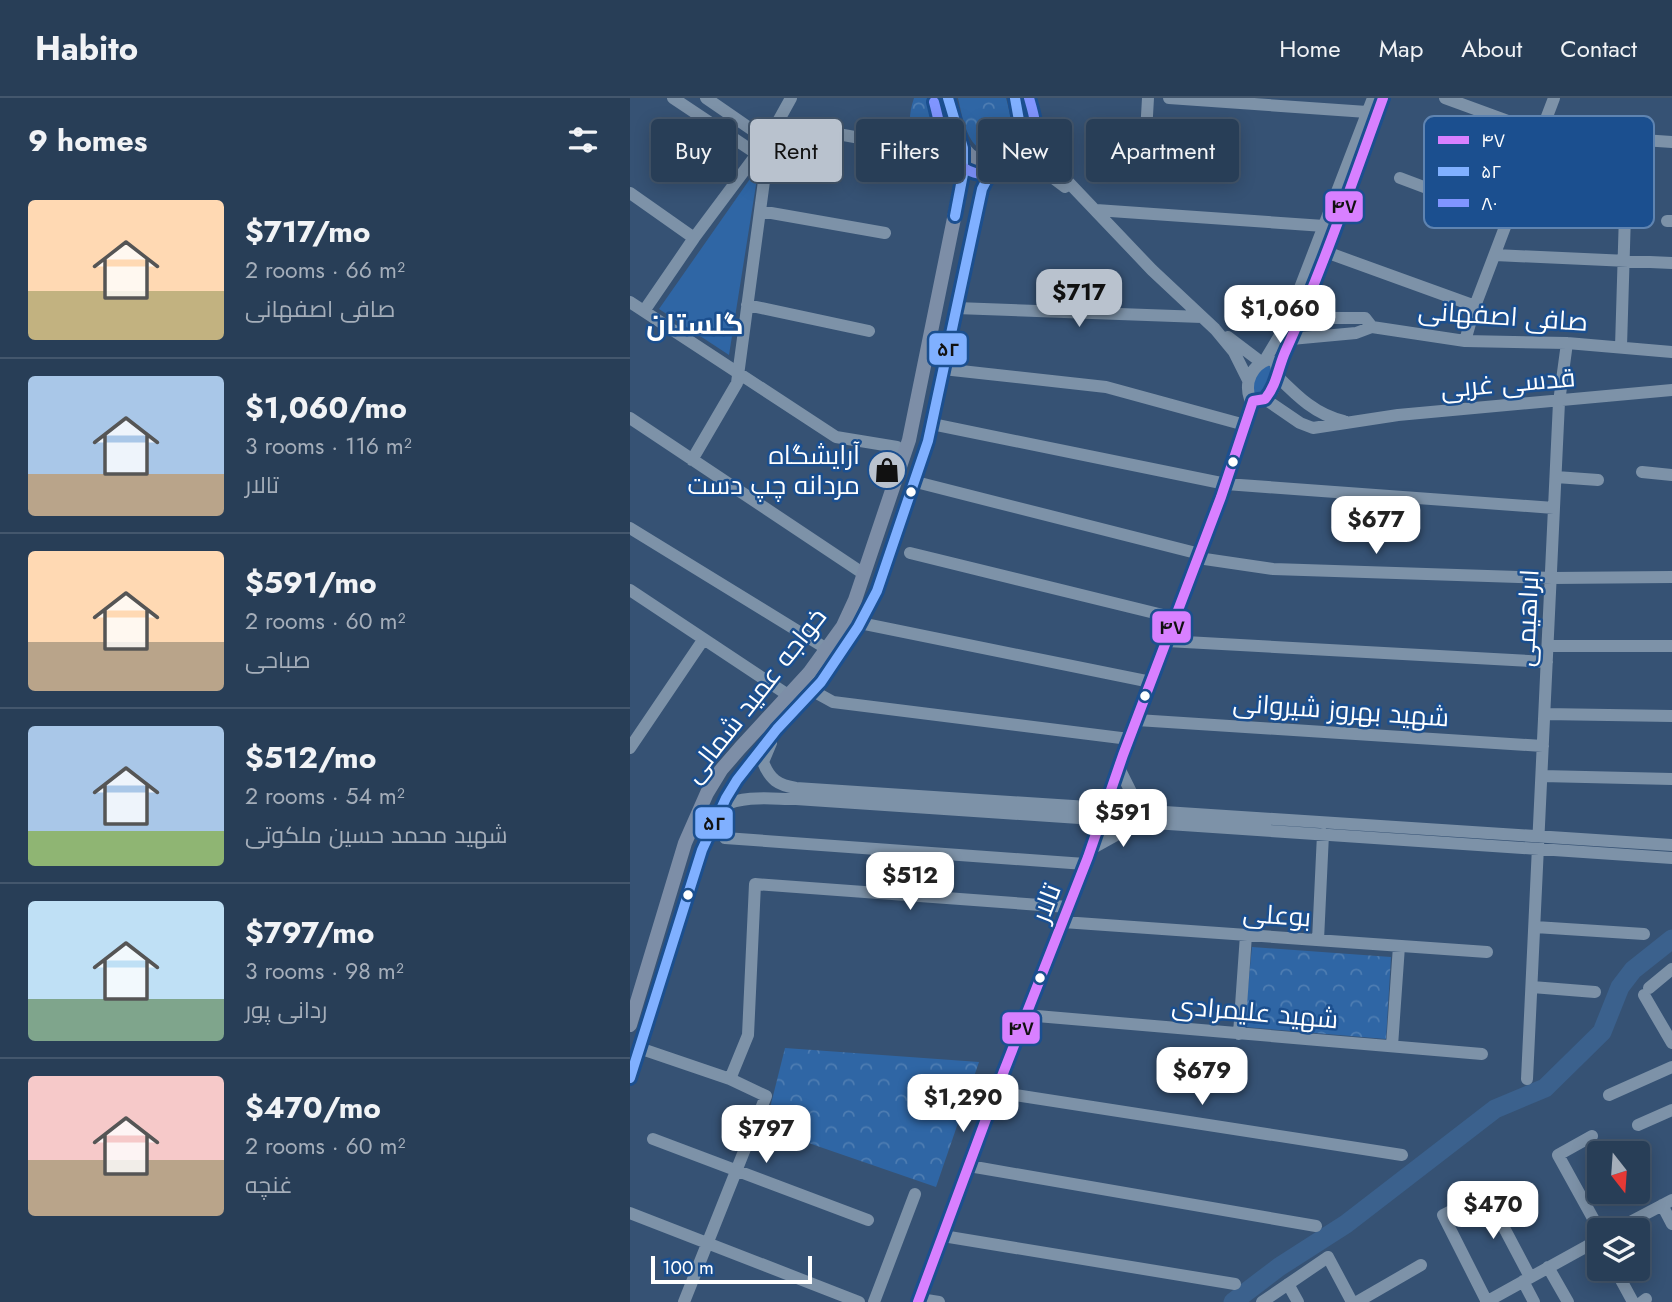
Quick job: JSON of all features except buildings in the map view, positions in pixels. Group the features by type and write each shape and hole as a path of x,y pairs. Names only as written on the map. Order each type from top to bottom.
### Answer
{"main road":[{"path":"948,98 954,119"},
{"path":"1015,98 1020,119"},
{"path":"964,181 972,178 977,180 982,189"},
{"name":"خواجه عمید شمالی","path":"630,1026 685,843 702,804 727,763 809,673 827,649 843,626 863,579 909,440 961,182"},
{"name":"خواجه عمید شمالی","path":"630,1079 702,850 722,806 737,780 777,729 813,691 860,623 877,591 916,482 932,424 982,189 986,182"},
{"path":"863,579 877,591"}],"street":[{"path":"673,98 750,149"},
{"path":"706,98 750,126"},
{"path":"779,119 792,98"},
{"path":"1147,119 1148,98"},
{"path":"1169,98 1367,112"},
{"path":"1270,366 1373,98"},
{"path":"1259,400 1247,391 1248,380 1253,370 1270,366 1291,339 1383,98"},
{"path":"1445,98 1494,116"},
{"path":"1547,116 1554,98"},
{"path":"1654,141 1672,142"},
{"path":"644,311 750,163"},
{"path":"1400,178 1424,187"},
{"path":"692,460 737,383 763,182"},
{"path":"1059,182 1096,210 1324,226"},
{"path":"1069,182 1152,270 1215,329 1234,352 1248,380"},
{"path":"630,193 694,238"},
{"path":"760,211 886,233"},
{"path":"1465,341 1475,306 1506,228"},
{"path":"1621,348 1625,228"},
{"path":"1326,252 1475,306"},
{"path":"1495,255 1672,263"},
{"path":"630,302 835,437 897,447"},
{"path":"747,305 869,331"},
{"path":"1305,305 1313,318 1365,318 1373,327"},
{"path":"956,308 1202,317"},
{"name":"صافی اصفهانی","path":"1291,339 1356,333 1373,327 1465,341 1567,343 1672,352"},
{"name":"قدسی غربی","path":"1215,329 1270,366 1313,408 1331,418 1348,421"},
{"name":"ابراهیمی","path":"1527,1079 1559,401 1567,343"},
{"name":"تالار","path":"919,1300 996,1091 1086,864 1129,739 1226,484 1245,425 1259,400 1272,391 1270,366"},
{"path":"943,369 1106,387 1245,425"},
{"name":"قدسی غربی","path":"1259,400 1300,424 1313,428 1348,421 1672,390"},
{"path":"630,418 863,579"},
{"path":"932,424 1226,484 1554,508"},
{"path":"1642,472 1672,475"},
{"path":"1556,477 1598,480"},
{"path":"916,482 1199,556 1273,569 1552,578 1672,577"},
{"path":"630,528 827,649"},
{"path":"910,553 1175,618"},
{"path":"632,596 788,695"},
{"path":"860,623 1151,682"},
{"path":"630,748 703,640"},
{"path":"1167,641 1547,662"},
{"path":"1548,646 1672,646"},
{"path":"813,691 833,702 1129,739"},
{"path":"1545,714 1672,716"},
{"name":"شهید بهروز شیروانی","path":"1137,720 1543,746"},
{"path":"777,729 763,762 768,775 780,785 833,796"},
{"path":"1119,768 1144,817"},
{"path":"1542,776 1672,779"},
{"path":"722,806 736,800 752,798 833,796 1539,843 1672,858"},
{"path":"1091,849 1144,817 1323,834 1539,843 1672,844"},
{"path":"1318,940 1323,834"},
{"path":"725,838 1086,864"},
{"path":"730,1079 748,1035 755,884 1068,907"},
{"name":"بوعلی","path":"1063,922 1487,952"},
{"path":"1535,927 1643,934"},
{"path":"1239,1034 1246,935"},
{"path":"1392,1046 1399,946"},
{"path":"1672,969 1647,991 1672,1043"},
{"path":"1532,987 1595,992"},
{"name":"شهید علیمرادی","path":"1026,1015 1482,1054"},
{"path":"639,1048 730,1079 766,1096 684,1302"},
{"path":"1609,1095 1672,1067"},
{"path":"996,1091 1402,1155"},
{"path":"1638,1125 1672,1110"},
{"path":"1589,1218 1558,1155 1591,1136"},
{"path":"653,1139 868,1220"},
{"path":"969,1166 1316,1226"},
{"path":"1485,1190 1527,1279 1534,1302"},
{"path":"874,1302 915,1194"},
{"path":"1638,1218 1667,1203 1672,1224"},
{"path":"1451,1212 1444,1215 1486,1302 1587,1245"},
{"path":"630,1213 859,1302"},
{"path":"943,1236 1236,1284"},
{"path":"1262,1302 1328,1257 1354,1302 1421,1265"},
{"path":"1548,1267 1568,1302"},
{"path":"1622,1281 1633,1302"},
{"path":"1288,1284 1298,1302"},
{"path":"919,1300 939,1302"}],"green space":[{"path":"914,98 938,98 944,119 910,119"},
{"path":"958,98 1006,98 1010,119 978,119 978,147 972,141"},
{"path":"750,179 750,182 756,182 729,355 659,309"},
{"path":"1267,365 1273,368 1271,382 1259,397 1251,392 1252,387 1258,373"},
{"path":"1252,947 1391,957 1386,1039 1244,1027"},
{"path":"785,1048 979,1062 936,1187 765,1128"}],"waterway":[{"path":"1233,1302 1279,1267 1346,1224 1495,1109 1545,1088 1602,1032 1620,987 1633,970 1672,939"}],"transit line":[{"name":"۵۲","path":"948,98 963,148 963,174 955,216"},
{"name":"۵۲","path":"630,1078 702,850 726,798 777,729 821,682 858,627 877,591 928,441 982,189 997,160 1007,155 1017,142 1020,126 1015,98"},
{"name":"۸۰","path":"934,102 944,139 954,159 963,168 986,175 1010,169 1029,153 1035,130 1029,98"},
{"name":"۴۷","path":"1253,401 1265,399 1275,382 1283,356 1325,257 1383,98"},
{"name":"۴۷","path":"918,1302 1002,1076 1088,857 1123,755 1221,497 1253,401"}],"place":[{"name":"آرایشگاه مردانه چپ دست","path":"887,470"}],"district":[{"name":"گلستان","path":"695,324"}]}
